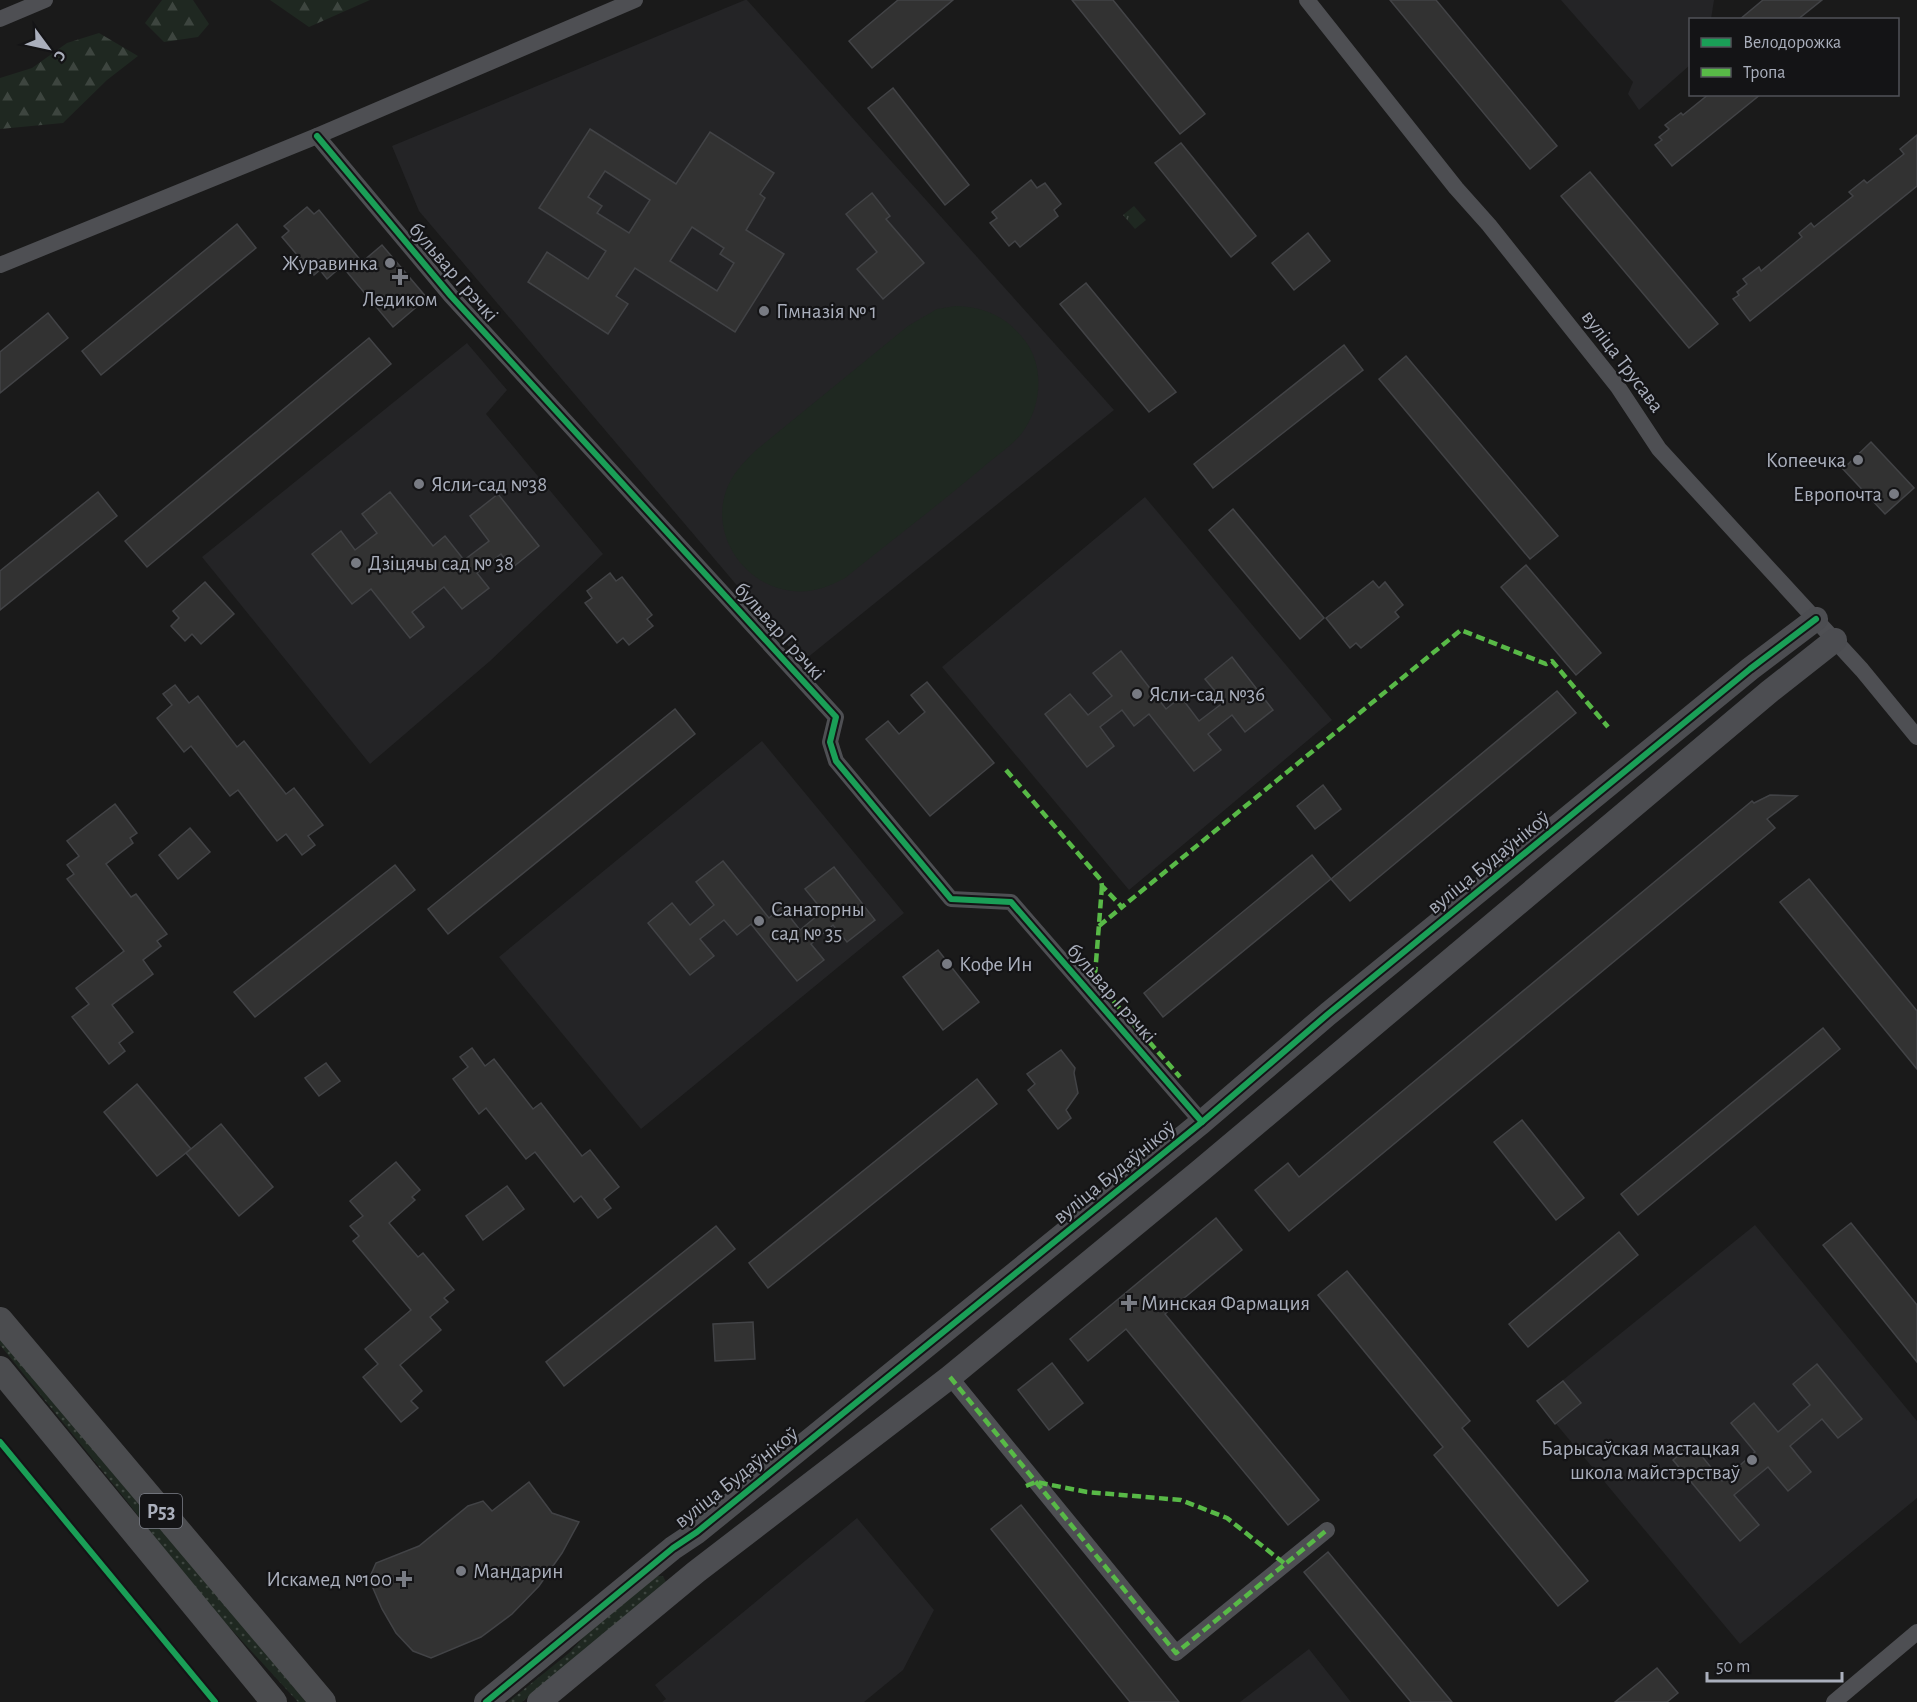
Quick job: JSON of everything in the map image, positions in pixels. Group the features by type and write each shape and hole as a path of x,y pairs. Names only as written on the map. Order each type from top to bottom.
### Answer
{"main road":[{"name":"Р53","path":"0,1320 323,1702"},
{"name":"Р53","path":"0,1370 269,1699"}],"street":[{"path":"0,19 45,0"},
{"path":"0,265 317,136 635,0"},
{"name":"вуліца Трусава","path":"1307,0 1448,179 1489,225 1611,378 1659,449 1862,670 1917,737"},
{"name":"бульвар Грэчкі","path":"317,136 451,296 836,717 830,742 836,761 951,899 1011,902 1202,1122"},
{"name":"вуліца Будаўнікоў","path":"486,1702 673,1548 697,1532 1202,1122 1328,1014 1750,669 1816,619"},
{"path":"539,1702 696,1572 950,1377 1200,1171 1769,692 1835,640"},
{"path":"1328,1014 1352,1042"},
{"path":"924,1347 1176,1653 1327,1530"},
{"path":"697,1532 721,1554"},
{"path":"1834,1702 1917,1632"}],"shaded area":[{"name":"Гімназія № 1","path":"745,0 1114,410 802,662 419,211 392,146"},
{"path":"1561,0 1714,0 1711,18 1689,18 1689,66 1639,110 1628,94 1633,82"},
{"name":"Ясли-сад №38","path":"467,343 507,390 486,414 603,554 490,661 370,764 202,557"},
{"name":"Ясли-сад №36","path":"1145,497 1332,720 1129,890 942,667"},
{"path":"762,741 904,913 641,1129 499,957"},
{"name":"Барысаўская мастацкая школа майстэрстваў","path":"1755,1225 1917,1421 1917,1498 1740,1644 1537,1401"},
{"path":"857,1518 934,1610 903,1670 864,1702 662,1702 666,1699 655,1685"},
{"path":"1309,1649 1351,1702 1240,1702"}],"green space":[{"path":"162,0 193,0 209,24 198,37 164,42 145,23"},
{"path":"270,0 370,0 309,27"},
{"path":"99,33 138,56 107,80 63,123 0,129 0,78 32,68 67,43"},
{"path":"1134,206 1146,220 1135,229 1123,215"},
{"path":"956,306 996,315 1012,326 1032,352 1038,376 1037,400 1022,433 1008,447 845,578 820,589 807,591 793,591 760,580 736,557 723,525 722,508 726,491 742,464 908,326 937,309"},
{"path":"0,1336 306,1702 298,1702 199,1594 0,1345"},
{"path":"657,1576 663,1576 666,1582 659,1592 522,1702 508,1702 569,1653 591,1629"}],"building":[{"path":"898,0 953,0 872,68 849,41"},
{"path":"1072,0 1113,0 1205,114 1180,134"},
{"path":"1390,0 1436,0 1557,146 1530,169"},
{"path":"1763,0 1822,0 1800,18 1741,18"},
{"path":"893,88 969,185 945,205 868,108"},
{"path":"1707,96 1759,96 1672,166 1655,145 1662,140 1659,137 1669,129 1665,125 1681,113 1683,115"},
{"path":"590,129 676,184 710,132 774,173 760,194 765,198 746,230 784,254 735,332 635,268 616,296 628,304 608,334 528,282 547,252 588,279 606,251 539,208","holes":["605,171 650,200 629,233 597,213 602,206 588,197","692,227 724,248 720,254 734,263 717,291 670,261"]},
{"path":"1917,135 1917,186 1750,321 1733,299 1739,295 1737,292 1747,284 1743,279 1759,267 1761,271 1802,237 1799,233 1811,223 1814,227 1853,196 1849,192 1864,180 1867,183 1904,154 1900,149"},
{"path":"1181,143 1256,236 1231,257 1155,163"},
{"path":"1590,172 1718,324 1689,348 1561,196"},
{"path":"1031,180 1037,188 1045,183 1061,204 1054,210 1058,216 1020,247 1015,241 1009,246 990,223 997,218 992,212"},
{"path":"872,193 890,216 886,219 924,263 883,299 857,269 877,252 846,214"},
{"path":"307,207 314,214 319,210 362,262 382,245 427,298 393,327 342,266 327,279 320,270 314,275 282,237 289,231 284,226"},
{"path":"237,224 256,248 101,375 82,351"},
{"path":"1308,233 1330,261 1294,290 1272,263"},
{"path":"1086,283 1176,392 1149,412 1060,304"},
{"path":"48,313 68,338 0,393 0,352"},
{"path":"369,338 391,364 147,567 125,541"},
{"path":"1344,345 1363,370 1213,488 1194,464"},
{"path":"1406,356 1558,536 1530,559 1379,379"},
{"path":"1871,442 1914,488 1885,514 1843,469"},
{"path":"98,492 117,516 0,610 0,571"},
{"name":"Дзіцячы сад № 38","path":"390,492 433,546 445,536 464,560 489,541 470,516 498,494 539,546 512,568 501,554 477,573 489,588 462,609 444,587 412,612 424,627 410,638 371,589 352,604 312,554 341,531 355,550 377,533 362,514"},
{"path":"1233,509 1324,618 1300,639 1209,530"},
{"path":"1526,565 1601,653 1576,675 1501,587"},
{"path":"610,573 616,581 622,577 652,615 647,619 653,626 629,645 623,638 617,643 585,603 592,598 587,591"},
{"path":"1373,581 1379,588 1385,582 1403,605 1395,612 1399,617 1361,648 1356,643 1350,648 1326,618"},
{"path":"205,582 234,614 201,644 192,634 185,641 171,626 179,618 173,611"},
{"path":"1121,651 1166,709 1181,697 1199,721 1224,702 1205,679 1232,657 1273,710 1245,732 1232,715 1208,734 1221,750 1194,771 1149,714 1134,726 1122,710 1100,727 1114,746 1087,767 1045,714 1070,694 1088,715 1112,696 1093,673"},
{"path":"927,682 994,763 930,816 866,739 888,721 899,734 925,712 911,695"},
{"path":"175,685 189,703 198,696 237,747 244,741 286,794 294,788 323,825 308,836 315,845 302,855 286,834 277,841 238,790 230,796 191,746 184,752 157,718 172,705 163,694"},
{"path":"1557,691 1576,713 1350,901 1331,879"},
{"path":"675,709 695,734 448,934 428,909"},
{"path":"1323,785 1341,809 1315,829 1297,806"},
{"path":"1770,795 1797,796 1767,819 1775,828 1289,1231 1255,1190 1288,1163 1299,1177 1752,801 1754,803"},
{"path":"115,804 137,833 130,838 133,843 106,864 131,897 136,894 167,934 157,941 161,946 143,960 153,974 112,1005 133,1032 119,1043 125,1051 109,1064 72,1017 89,1004 76,988 124,951 67,879 74,874 67,865 79,856 67,841"},
{"path":"190,828 210,852 178,879 159,855"},
{"path":"1312,855 1331,879 1163,1017 1144,993"},
{"name":"Санаторны сад № 35","path":"723,861 769,918 782,907 800,930 823,911 805,889 834,867 875,920 847,942 833,925 811,944 824,960 797,981 751,924 737,935 724,920 700,939 714,956 690,975 648,923 672,903 690,925 714,905 696,882"},
{"path":"395,865 415,890 255,1017 234,992"},
{"path":"1809,879 1917,1011 1917,1069 1780,902"},
{"path":"938,950 979,1002 943,1030 903,977"},
{"path":"1823,1028 1840,1049 1638,1215 1621,1194"},
{"path":"472,1048 485,1066 494,1059 533,1109 541,1103 582,1156 590,1150 619,1187 604,1199 611,1208 598,1218 581,1196 574,1202 535,1152 526,1159 486,1108 479,1114 453,1079 468,1067 460,1057"},
{"path":"1061,1050 1075,1068 1078,1093 1066,1110 1071,1118 1058,1129 1028,1090 1035,1084 1027,1074"},
{"path":"326,1063 340,1081 319,1096 305,1078"},
{"path":"977,1079 997,1104 768,1288 749,1263"},
{"path":"137,1084 191,1149 157,1176 104,1112"},
{"path":"1522,1120 1584,1198 1556,1220 1494,1142"},
{"path":"221,1124 273,1187 239,1216 186,1153"},
{"path":"396,1162 420,1190 412,1197 415,1200 389,1223 418,1257 423,1253 454,1290 444,1298 448,1302 430,1317 441,1330 400,1365 422,1391 411,1401 418,1408 401,1422 363,1377 378,1364 365,1349 411,1310 353,1241 359,1236 350,1226 363,1216 350,1201"},
{"path":"507,1186 524,1209 483,1240 466,1216"},
{"path":"1216,1218 1242,1250 1165,1314 1319,1500 1288,1525 1126,1329 1088,1361 1070,1339"},
{"path":"1851,1223 1917,1305 1917,1362 1823,1245"},
{"path":"716,1226 735,1249 564,1386 546,1362"},
{"path":"1619,1232 1638,1255 1528,1347 1509,1324"},
{"path":"1347,1271 1470,1421 1462,1428 1588,1581 1558,1606 1434,1455 1443,1447 1318,1295"},
{"path":"753,1322 755,1359 715,1361 713,1324"},
{"path":"1052,1363 1083,1403 1049,1430 1018,1390"},
{"path":"1817,1364 1862,1419 1838,1438 1822,1419 1790,1446 1811,1472 1788,1491 1768,1467 1734,1495 1759,1525 1740,1541 1673,1460 1692,1444 1722,1481 1755,1452 1731,1423 1754,1403 1778,1432 1810,1405 1793,1384"},
{"path":"1563,1381 1581,1403 1555,1424 1537,1401"},
{"name":"Мандарин","path":"529,1482 552,1513 579,1522 562,1553 539,1586 512,1614 481,1637 431,1658 413,1651 396,1633 369,1579 376,1563 419,1546 468,1506 483,1501 492,1511"},
{"path":"1021,1505 1179,1702 1130,1702 991,1529"},
{"path":"1328,1552 1452,1702 1411,1702 1304,1572"},
{"path":"1657,1668 1678,1693 1667,1702 1615,1702"}],"marked path":[{"path":"1006,770 1122,907 1461,630 1546,664 1552,661 1608,727"},
{"path":"1102,886 1095,975 1102,988 1180,1077"},
{"path":"1099,926 1122,907"},
{"path":"950,1377 1176,1653 1327,1530"},
{"path":"1026,1486 1036,1482 1087,1492 1181,1500 1227,1518 1285,1564"}],"cycle path":[{"path":"317,136 451,296 836,717 830,742 836,761 951,899 1011,902 1202,1122"},
{"path":"486,1702 673,1548 697,1532 1202,1122 1328,1014 1750,669 1816,619"},
{"path":"0,1442 215,1702"}],"place":[{"name":"Журавинка","path":"390,263"},
{"name":"Ледиком","path":"400,277"},
{"name":"Гімназія № 1","path":"764,311"},
{"name":"Копеечка","path":"1858,460"},
{"name":"Ясли-сад №38","path":"419,484"},
{"name":"Европочта","path":"1894,494"},
{"name":"Дзіцячы сад № 38","path":"356,563"},
{"name":"Ясли-сад №36","path":"1137,694"},
{"name":"Санаторны сад № 35","path":"759,921"},
{"name":"Кофе Ин","path":"947,964"},
{"name":"Минская Фармация","path":"1129,1303"},
{"name":"Барысаўская мастацкая школа майстэрстваў","path":"1752,1460"},
{"name":"Мандарин","path":"461,1571"},
{"name":"Искамед №100","path":"404,1579"}]}
